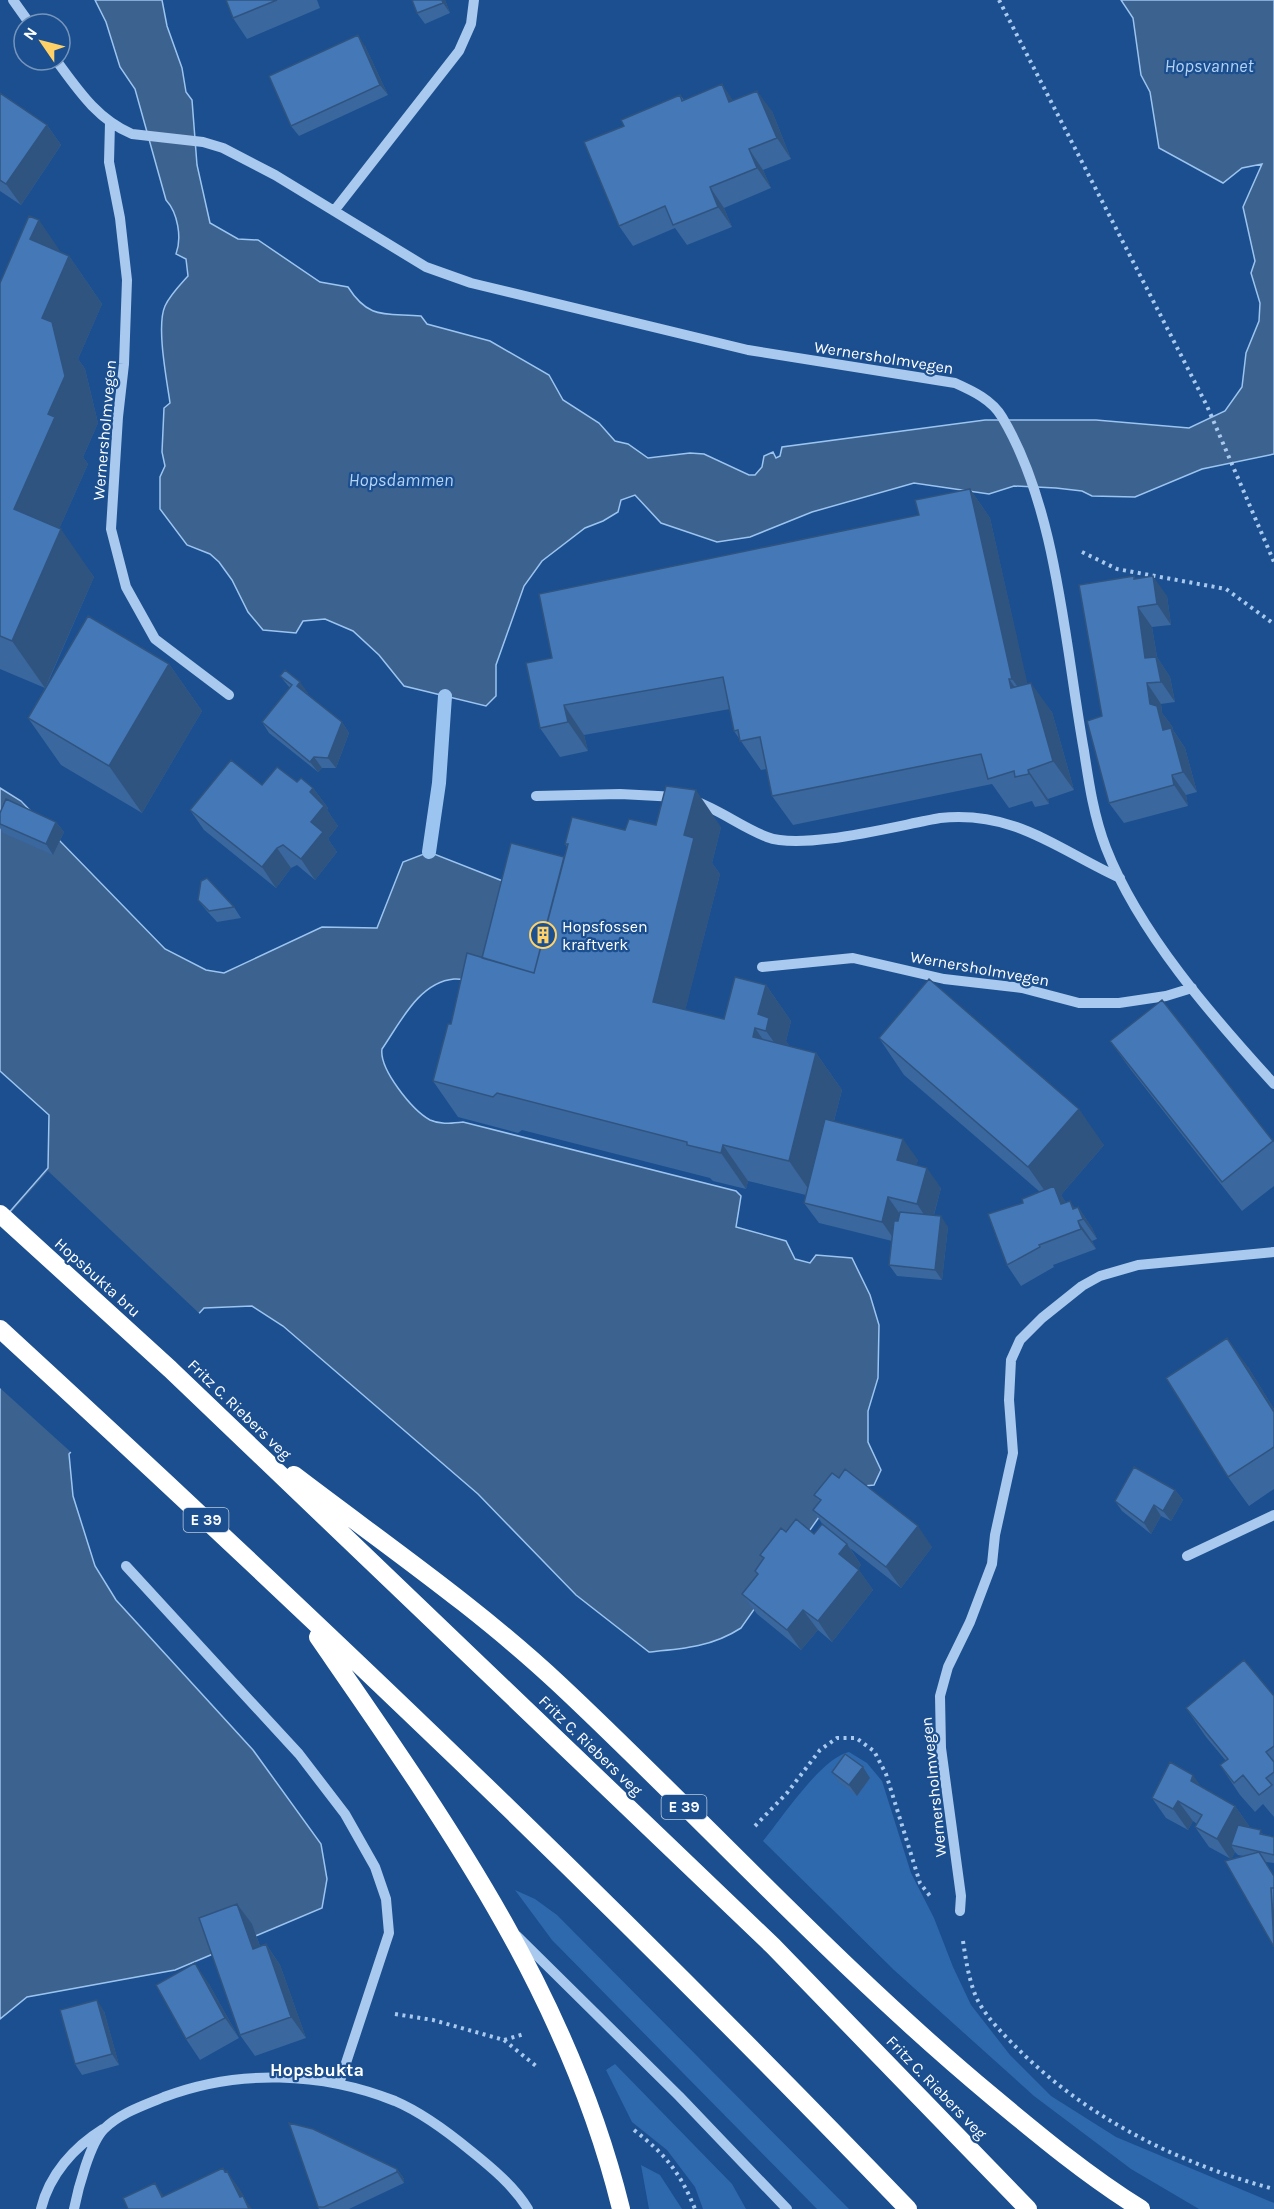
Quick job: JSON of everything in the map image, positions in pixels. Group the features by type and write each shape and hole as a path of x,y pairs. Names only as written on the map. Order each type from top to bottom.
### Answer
{"highway":[{"name":"Hopsbukta bru","path":"0,1214 170,1369"},
{"name":"E 39","path":"0,1329 297,1606 794,2090 908,2209"},
{"name":"Fritz C. Riebers veg","path":"170,1369 773,1946 1028,2209"},
{"name":"E 39","path":"218,1416 504,1636 559,1683 803,1925 942,2055 1095,2181 1141,2209"},
{"name":"E 39","path":"297,1606 443,1818 510,1929 545,1997 582,2082 611,2168 621,2209"}],"street":[{"path":"334,211 459,51 471,24 474,0"},
{"name":"Wernersholmvegen","path":"65,72 82,96 110,123 132,134 203,142 246,158 426,267 471,283 748,350 955,383 976,392 1002,416 1040,500 1090,787 1100,832 1120,878 1151,930 1192,988 1274,1084"},
{"name":"Wernersholmvegen","path":"110,123 109,162 120,218 127,280 125,345 111,529 126,587 155,639 229,696"},
{"path":"536,796 620,794 684,798 701,803 768,838 792,842 806,842 940,818 960,816 998,819 1120,878"},
{"name":"Wernersholmvegen","path":"762,967 853,958 944,979 1022,988 1079,1003 1119,1003 1166,996 1192,988"},
{"name":"Wernersholmvegen","path":"960,1911 958,1873 940,1737 940,1696 948,1667 970,1622 992,1564 995,1535 1013,1453 1009,1400 1011,1360 1020,1340 1042,1318 1082,1286 1100,1276 1138,1265 1274,1252"},
{"path":"1187,1556 1274,1515"},
{"path":"126,1566 299,1754 345,1814 375,1867 386,1899 389,1933 339,2084"},
{"path":"510,1929 679,2096 787,2209"},
{"path":"41,2209 54,2176 87,2139 137,2108 185,2089 230,2079 264,2077 339,2084 396,2102 441,2127 486,2163 528,2209"},
{"path":"74,2209 89,2158 104,2129"}],"path":[{"path":"999,0 1207,406 1274,562"},
{"path":"1047,535 1117,569 1226,589 1274,624"},
{"path":"755,1826 788,1793 820,1750 837,1738 856,1738 874,1751 886,1774 921,1883 933,1901 947,1912 960,1911 966,1964 978,2000 1002,2032 1033,2064 1074,2098 1126,2131 1199,2164 1274,2189"},
{"path":"362,2015 385,2012 433,2020 504,2040 543,2072"},
{"path":"504,2040 534,2031"},
{"path":"634,2129 659,2150 676,2169 694,2209"}],"shaded area":[{"path":"849,1752 867,1763 882,1781 911,1873 934,1918 953,1967 971,2005 1010,2055 1051,2096 1116,2137 1274,2203 1274,2209 1199,2209 1131,2169 1034,2096 894,1970 763,1841 814,1777 826,1765"},
{"path":"515,1890 535,1899 557,1915 849,2209 817,2209 552,1940"},
{"path":"615,2064 732,2184 746,2209 703,2209 695,2187 667,2150 632,2122 606,2070"},
{"path":"641,2165 660,2175 682,2209 649,2209"}],"water":[{"name":"Hopsdammen","path":"95,0 162,0 167,26 182,68 186,92 192,100 197,165 210,223 238,239 258,240 320,282 348,287 363,305 371,310 379,313 421,316 427,324 490,341 549,375 563,400 599,423 615,441 628,444 648,458 690,453 704,454 749,475 755,475 762,467 764,456 773,452 776,458 780,456 782,447 985,420 1096,420 1189,428 1225,411 1242,387 1246,353 1259,321 1260,303 1251,273 1255,261 1243,207 1262,164 1242,168 1223,183 1159,148 1150,92 1141,75 1133,18 1121,0 1274,0 1274,454 1202,469 1135,497 1092,496 1082,491 1014,486 989,494 914,483 812,512 750,537 717,542 661,523 635,495 621,500 618,512 585,528 542,561 524,586 496,665 496,696 486,706 404,686 379,655 353,631 325,619 303,621 296,633 263,630 248,612 232,580 219,562 210,554 187,545 160,509 160,477 165,466 162,452 164,408 170,403 163,354 163,315 165,306 175,290 188,276 186,259 176,254 179,241 178,226 166,200 135,89 120,67 106,22"},
{"path":"0,788 21,801 165,949 206,970 224,973 322,927 377,928 403,862 429,852 513,885 487,985 454,979 442,982 421,996 403,1016 382,1049 382,1057 391,1078 414,1108 434,1122 463,1122 736,1191 741,1196 736,1227 786,1241 795,1259 810,1263 816,1255 852,1258 870,1295 879,1325 878,1378 868,1411 868,1442 881,1470 874,1485 864,1486 824,1510 741,1628 708,1643 649,1652 576,1595 478,1494 283,1326 252,1306 204,1308 69,1454 73,1496 95,1566 116,1600 253,1750 321,1844 327,1879 322,1908 175,1970 27,1997 0,2019 0,1223 48,1168 49,1115 0,1071"}],"pier":[{"path":"48,1171 201,1315 73,1454 0,1388 0,1225"}],"building":[{"path":"226,0 277,0 233,18"},
{"path":"412,0 442,0 443,3 417,13"},
{"path":"358,35 380,85 291,126 269,76"},
{"path":"722,84 729,102 757,91 777,138 749,149 757,168 710,187 718,207 673,225 665,206 619,226 584,142 624,126 621,120 680,95 682,101"},
{"path":"0,93 47,125 6,184 0,180"},
{"path":"29,216 39,220 30,239 69,256 42,318 52,322 65,376 48,414 55,417 14,509 61,529 12,641 0,636 0,283"},
{"path":"970,489 1012,679 1009,679 1011,688 1031,683 1053,761 1028,770 1029,774 1015,777 1014,771 988,779 981,754 772,796 760,737 740,741 738,730 734,731 723,677 564,705 568,722 540,728 526,663 552,658 539,594 919,515 915,500"},
{"path":"1134,576 1134,579 1153,576 1157,604 1138,607 1145,658 1156,657 1161,682 1147,683 1150,704 1157,706 1163,730 1171,728 1183,772 1172,775 1174,785 1109,803 1087,721 1102,716 1079,585"},
{"path":"88,616 169,664 109,766 28,718"},
{"path":"285,670 300,682 297,686 342,722 328,758 314,757 310,762 262,722 292,685 280,676"},
{"path":"231,760 262,785 277,767 297,782 301,778 313,788 310,792 324,806 311,822 323,832 301,859 283,845 277,848 262,867 190,810"},
{"path":"666,786 696,790 684,835 694,838 653,1002 724,1019 735,977 766,985 758,1014 769,1018 766,1031 755,1028 753,1037 816,1053 789,1161 723,1145 721,1153 687,1145 687,1142 497,1093 493,1097 433,1081 448,1024 451,1024 467,953 534,973 568,844 565,844 572,817 625,830 629,819 656,825"},
{"path":"6,799 56,822 46,844 0,824 0,813"},
{"path":"511,843 564,857 534,973 482,958"},
{"path":"207,878 234,907 209,911 198,900 201,881"},
{"path":"929,979 1079,1109 1028,1167 879,1038"},
{"path":"1162,1000 1273,1141 1222,1182 1110,1041"},
{"path":"825,1119 903,1139 897,1160 927,1168 917,1204 888,1197 882,1222 804,1203"},
{"path":"1054,1186 1061,1204 1070,1201 1073,1209 1078,1207 1083,1219 1078,1221 1081,1229 1039,1245 1040,1247 1007,1265 988,1214 1023,1203 1022,1199"},
{"path":"900,1212 941,1216 935,1270 889,1265 894,1221 898,1221"},
{"path":"1227,1338 1274,1412 1274,1447 1228,1477 1166,1378"},
{"path":"1134,1467 1175,1490 1163,1511 1154,1505 1144,1523 1115,1501"},
{"path":"845,1469 918,1526 886,1567 813,1510 821,1500 814,1495 832,1473 839,1478"},
{"path":"796,1519 814,1534 822,1524 847,1544 839,1554 859,1570 818,1621 803,1610 787,1630 742,1594 758,1574 755,1571 764,1558 760,1555 781,1528 786,1532"},
{"path":"1244,1660 1274,1696 1274,1746 1266,1752 1274,1762 1274,1772 1266,1778 1272,1785 1259,1795 1243,1775 1234,1783 1220,1765 1228,1759 1186,1708"},
{"path":"845,1754 863,1767 849,1785 832,1772"},
{"path":"1170,1762 1193,1775 1191,1781 1235,1806 1217,1839 1195,1827 1202,1815 1178,1801 1173,1809 1152,1798"},
{"path":"1238,1825 1261,1830 1260,1834 1274,1837 1274,1855 1231,1845"},
{"path":"1259,1852 1274,1876 1274,1888 1271,1888 1274,1947 1225,1861"},
{"path":"1271,1888 1274,1888 1274,1932"},
{"path":"237,1904 253,1949 266,1944 291,2017 240,2035 199,1918"},
{"path":"195,1963 225,2018 186,2039 156,1985"},
{"path":"97,2000 112,2054 75,2064 60,2010"},
{"path":"289,2123 313,2129 397,2169 397,2172 324,2207 318,2207"},
{"path":"223,2168 225,2172 227,2171 240,2197 243,2196 249,2209 128,2209 123,2198 155,2183 162,2197"}],"waterway":[{"path":"429,852 439,783 445,696"}],"place":[{"name":"Hopsfossen kraftverk","path":"543,935"}],"district":[{"name":"Hopsbukta","path":"317,2070"}],"water label":[{"name":"Hopsvannet","path":"1209,66"}]}
